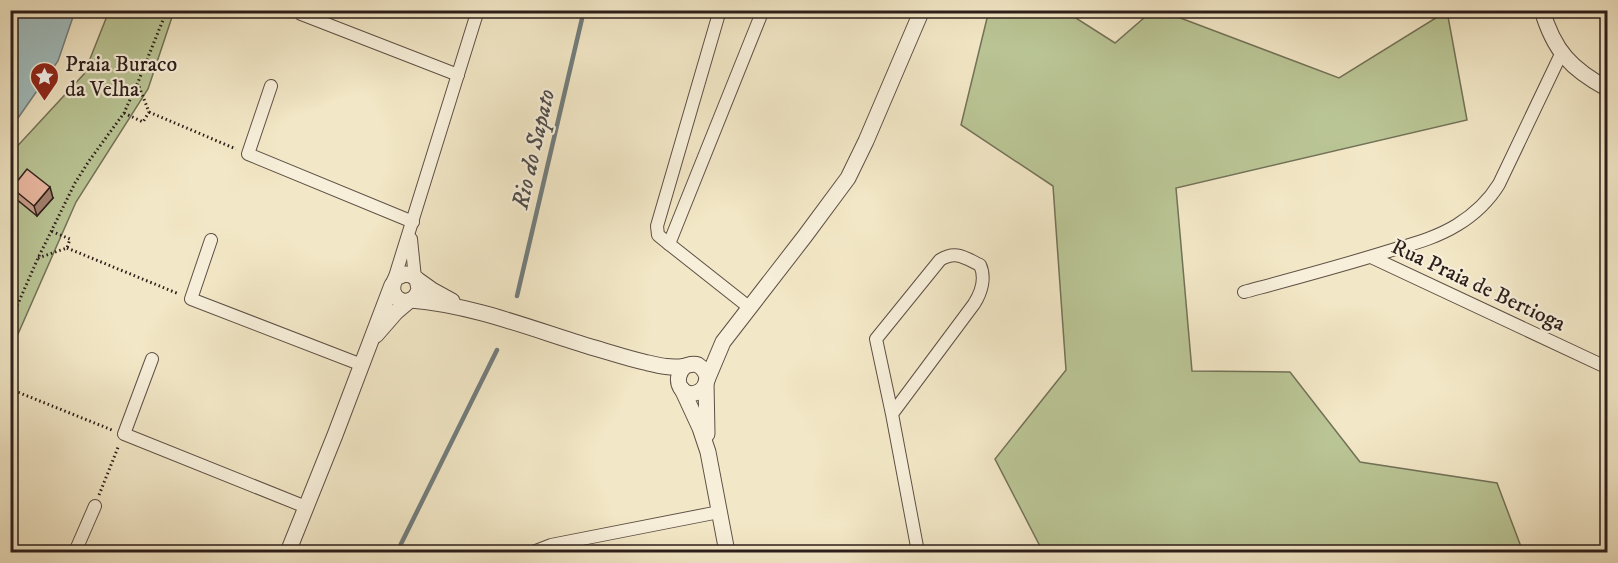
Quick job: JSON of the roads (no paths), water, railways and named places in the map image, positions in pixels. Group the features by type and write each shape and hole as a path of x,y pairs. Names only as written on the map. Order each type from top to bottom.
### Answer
{"street":[{"path":"288,552 392,284 478,10"},
{"path":"720,10 657,226 658,235 750,308"},
{"path":"669,244 763,10"},
{"path":"727,552 708,452 700,428 681,388 678,376 680,370 702,358 723,342 848,178 922,10"},
{"path":"1542,10 1552,38 1562,54 1579,71 1608,89"},
{"path":"302,12 458,75"},
{"name":"Rua Praia de Bertioga","path":"1371,257 1438,236 1457,226 1489,200 1562,54"},
{"path":"271,86 248,154 412,225"},
{"path":"370,342 396,312 418,294 412,257 412,225"},
{"path":"211,240 191,299 362,365"},
{"path":"892,414 974,304 982,287 980,265 957,255 940,260 876,339 918,552"},
{"path":"1244,292 1371,257"},
{"name":"Rua Praia de Bertioga","path":"1371,257 1608,368"},
{"path":"468,309 432,290 416,278 405,274 396,278 392,284 393,294 400,300 445,304 468,309 631,359 664,366 699,366 706,374 707,381 708,452"},
{"path":"631,359 662,373 691,394 704,387 723,342"},
{"path":"152,359 124,434 306,507"},
{"path":"75,552 95,506"},
{"path":"533,552 550,545 719,512"}],"water":[{"path":"11,10 75,11 58,61 11,128"}],"waterway":[{"name":"Rio do Sapato","path":"517,296 584,10"},
{"name":"Rio do Sapato","path":"397,552 497,350"}],"place":[{"name":"Praia Buraco da Velha","path":"44,102"}]}
